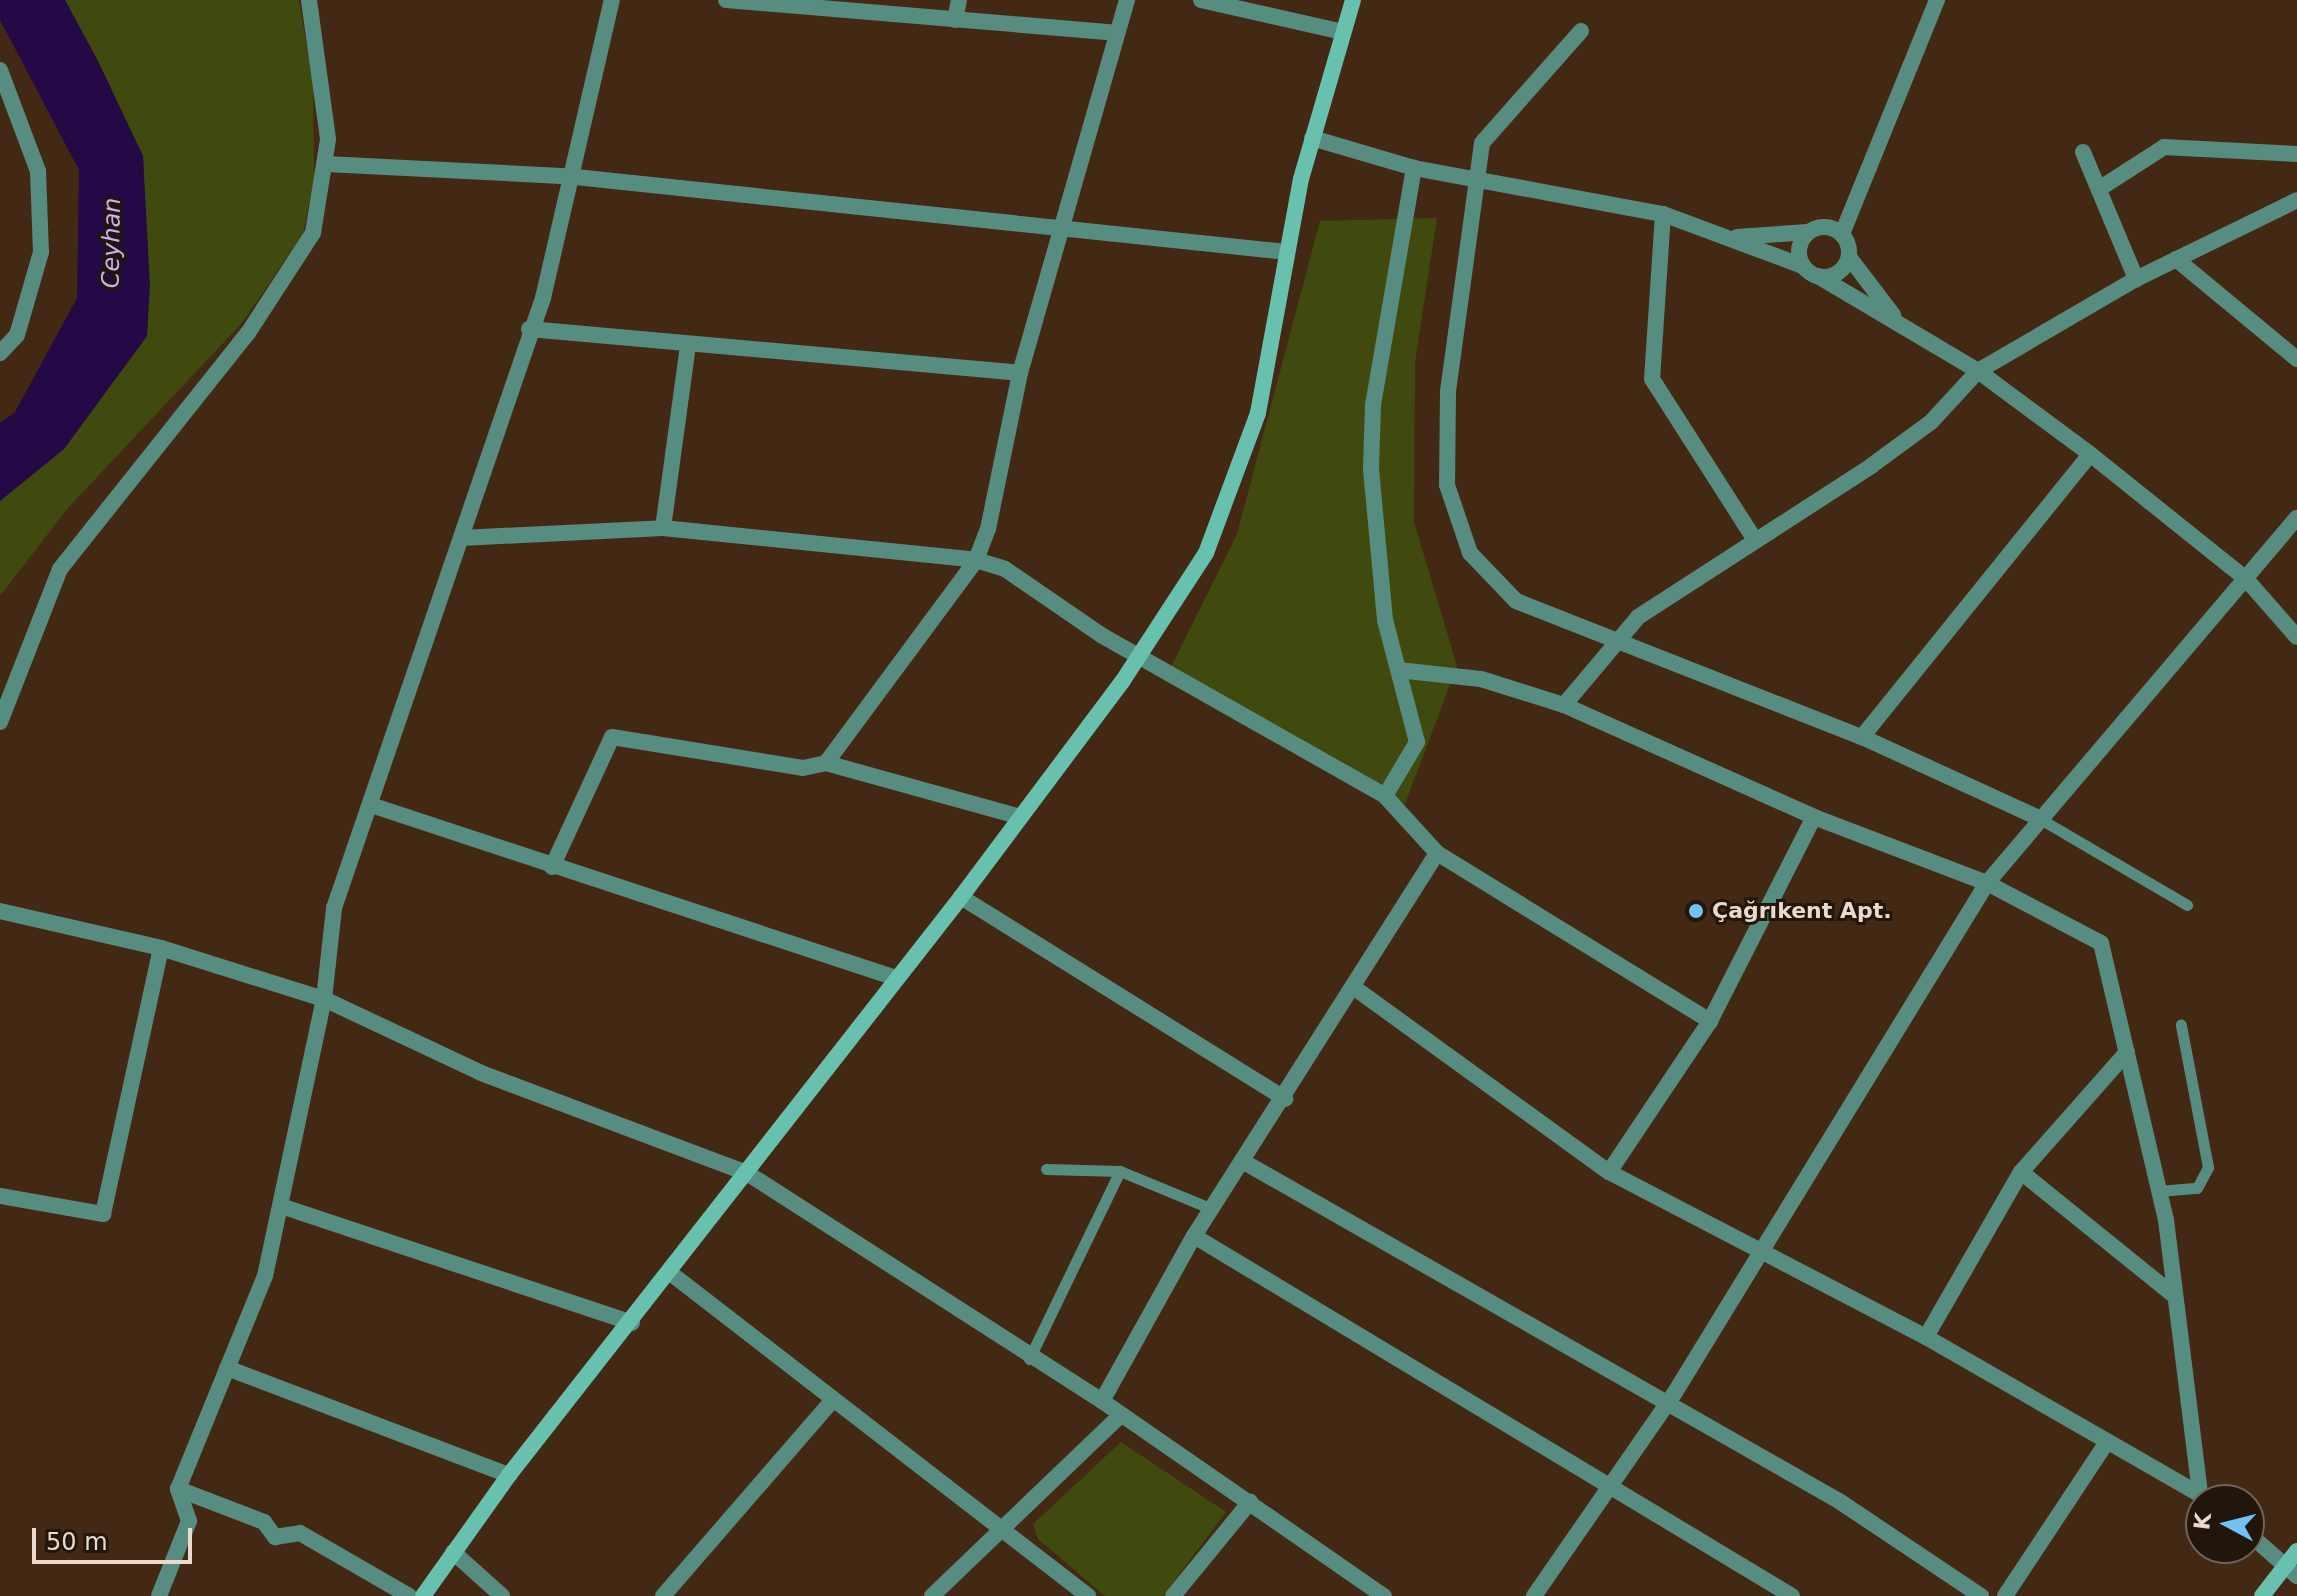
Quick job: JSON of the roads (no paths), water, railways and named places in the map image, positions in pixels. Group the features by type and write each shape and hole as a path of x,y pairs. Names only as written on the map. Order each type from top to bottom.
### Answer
{"main road":[{"path":"423,1596 509,1475 632,1323 893,977 961,897 1021,817 1139,651 1211,539 1258,413 1287,252 1312,138 1353,0"},
{"path":"2262,1596 2291,1571 2297,1551"}],"street":[{"path":"0,722 60,569 292,269 313,233 326,164 309,0"},
{"path":"159,1596 189,1521 178,1489 265,1276 324,999 334,908 374,806 546,284 566,176 612,0"},
{"path":"726,0 1116,33"},
{"path":"955,20 959,0"},
{"path":"826,763 976,560 1020,373 1067,224 1127,0"},
{"path":"1201,0 1343,32"},
{"path":"1899,323 1849,257 1842,234 1937,0"},
{"path":"1581,31 1482,143 1448,392 1447,485 1470,553 1516,601 1862,737 2037,817"},
{"path":"0,70 38,171 41,252 17,335 0,353"},
{"path":"1312,138 1414,168 1477,174 1663,214 1732,237 1803,266 1978,371 2090,454 2246,579 2297,637"},
{"path":"2102,187 2164,147 2297,154"},
{"path":"2083,152 2102,187 2136,279"},
{"path":"326,164 566,176 1067,224 1287,252"},
{"path":"1385,796 1417,742 1398,670 1376,540 1373,405 1414,168"},
{"path":"1564,705 1638,617 1931,422 1978,371 2136,279 2297,200"},
{"path":"1663,214 1652,379 1755,540"},
{"path":"1732,237 1808,232 1826,226 1842,234"},
{"path":"1803,266 1799,248 1808,232"},
{"path":"1818,276 1836,274 1849,257"},
{"path":"2176,259 2297,359"},
{"path":"529,329 1020,373"},
{"path":"663,528 688,345"},
{"path":"1862,737 2090,454"},
{"path":"1534,1596 1608,1491 1761,1252 1987,883 2037,817 2297,518"},
{"path":"461,538 663,528 976,560 1005,569 1101,635 1139,651 1385,796 1437,853 1710,1021"},
{"path":"1398,670 1481,679 1564,705 1814,817 1987,883 2101,943 2159,1191 2172,1294 2203,1484"},
{"path":"552,867 612,737 803,768 826,763 1021,817"},
{"path":"374,806 893,977"},
{"path":"1609,1172 1710,1021 1814,817"},
{"path":"1102,1401 1194,1236 1356,989 1437,853"},
{"path":"961,897 1285,1099"},
{"path":"0,911 161,948 324,999 481,1073 747,1173 1029,1359 1102,1401 1384,1596"},
{"path":"0,1196 103,1214 161,948"},
{"path":"1356,989 1609,1172 1926,1337 2105,1445 2185,1486"},
{"path":"1926,1337 2021,1172 2127,1052"},
{"path":"1244,1162 1662,1403 1839,1501 1981,1596"},
{"path":"2021,1172 2172,1294"},
{"path":"281,1206 632,1323"},
{"path":"1194,1236 1608,1491 1792,1596"},
{"path":"669,1272 1088,1596"},
{"path":"227,1368 509,1475"},
{"path":"663,1596 833,1400"},
{"path":"932,1596 1121,1415"},
{"path":"2005,1596 2105,1445"},
{"path":"178,1489 264,1522 275,1537 300,1533 409,1596"},
{"path":"1173,1596 1250,1502"},
{"path":"2265,1548 2291,1571"},
{"path":"453,1552 502,1596"}],"lane":[{"path":"2037,817 2187,905"},
{"path":"2159,1191 2197,1188 2208,1167 2181,1025"},
{"path":"1046,1169 1120,1171 1212,1209"},
{"path":"1029,1359 1120,1171"}],"water":[{"name":"Ceyhan","path":"0,0 65,0 98,61 143,156 150,286 147,336 64,449 0,501 0,423 15,412 77,298 79,170 0,20"}],"place":[{"name":"Çağrıkent Apt.","path":"1696,911"}]}
